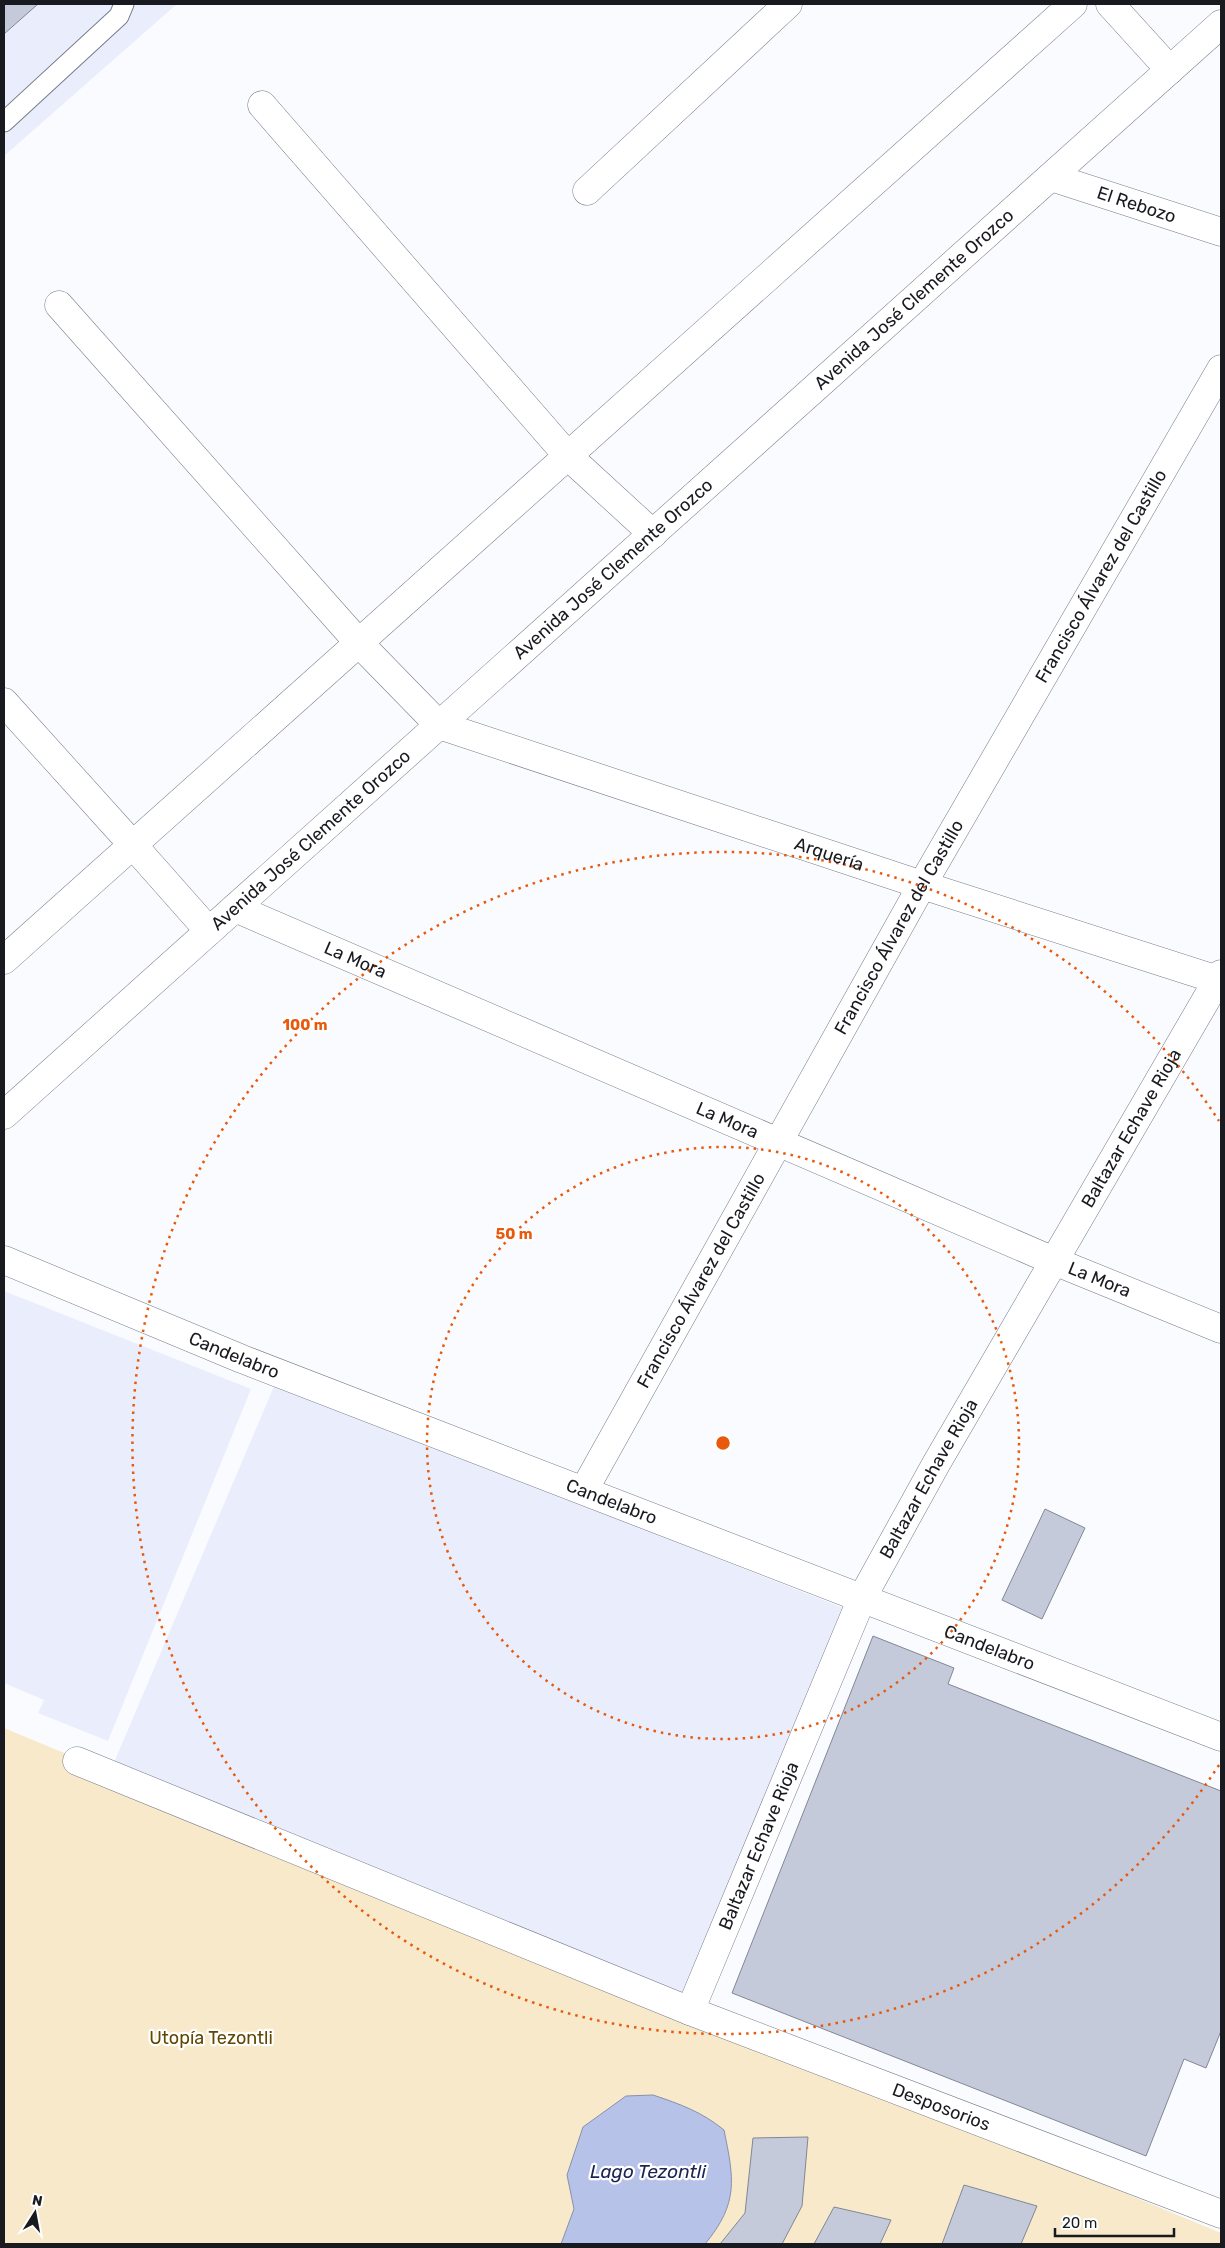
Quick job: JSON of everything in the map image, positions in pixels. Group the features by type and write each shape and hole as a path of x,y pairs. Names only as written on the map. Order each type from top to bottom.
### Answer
{"street":[{"path":"588,191 788,4"},
{"path":"4,960 1073,4"},
{"path":"1110,4 1170,70"},
{"name":"Avenida José Clemente Orozco","path":"4,1115 1221,24"},
{"path":"262,105 568,456 653,534"},
{"name":"El Rebozo","path":"1051,177 1221,232"},
{"path":"59,306 359,643 439,725"},
{"name":"Francisco Álvarez del Castillo","path":"584,1490 922,885 1221,368"},
{"path":"4,702 209,931"},
{"name":"Arquería","path":"439,725 922,885 1220,978"},
{"name":"La Mora","path":"235,908 779,1140 1054,1260 1221,1329"},
{"name":"Baltazar Echave Rioja","path":"690,2011 862,1598 936,1464 1220,978"},
{"name":"Candelabro","path":"4,1260 251,1362 1221,1737"},
{"name":"Desposorios","path":"76,1761 690,2011 1221,2214"}],"lane":[{"path":"4,122 119,16 124,4"}],"shaded area":[{"path":"4,4 177,4 4,156"},
{"path":"4,1291 251,1389 108,1741 38,1713 44,1700 4,1683"},
{"path":"275,1384 856,1613 689,2008 110,1772"}],"green space":[{"name":"Utopía Tezontli","path":"4,1728 1221,2233 1221,2244 4,2244"}],"water":[{"name":"Lago Tezontli","path":"653,2095 690,2109 724,2130 730,2163 731,2190 724,2216 716,2229 705,2244 561,2244 574,2209 567,2175 583,2127 626,2096"}],"building":[{"path":"4,4 38,4 4,34"},
{"path":"1045,1509 1085,1528 1042,1619 1002,1600"},
{"path":"873,1636 954,1668 948,1684 1221,1791 1221,2031 1206,2068 1184,2059 1146,2156 732,1993"},
{"path":"808,2137 802,2206 782,2244 720,2244 745,2213 753,2138"},
{"path":"964,2185 1037,2206 1021,2244 942,2244"},
{"path":"834,2207 891,2220 880,2244 814,2244"}]}
